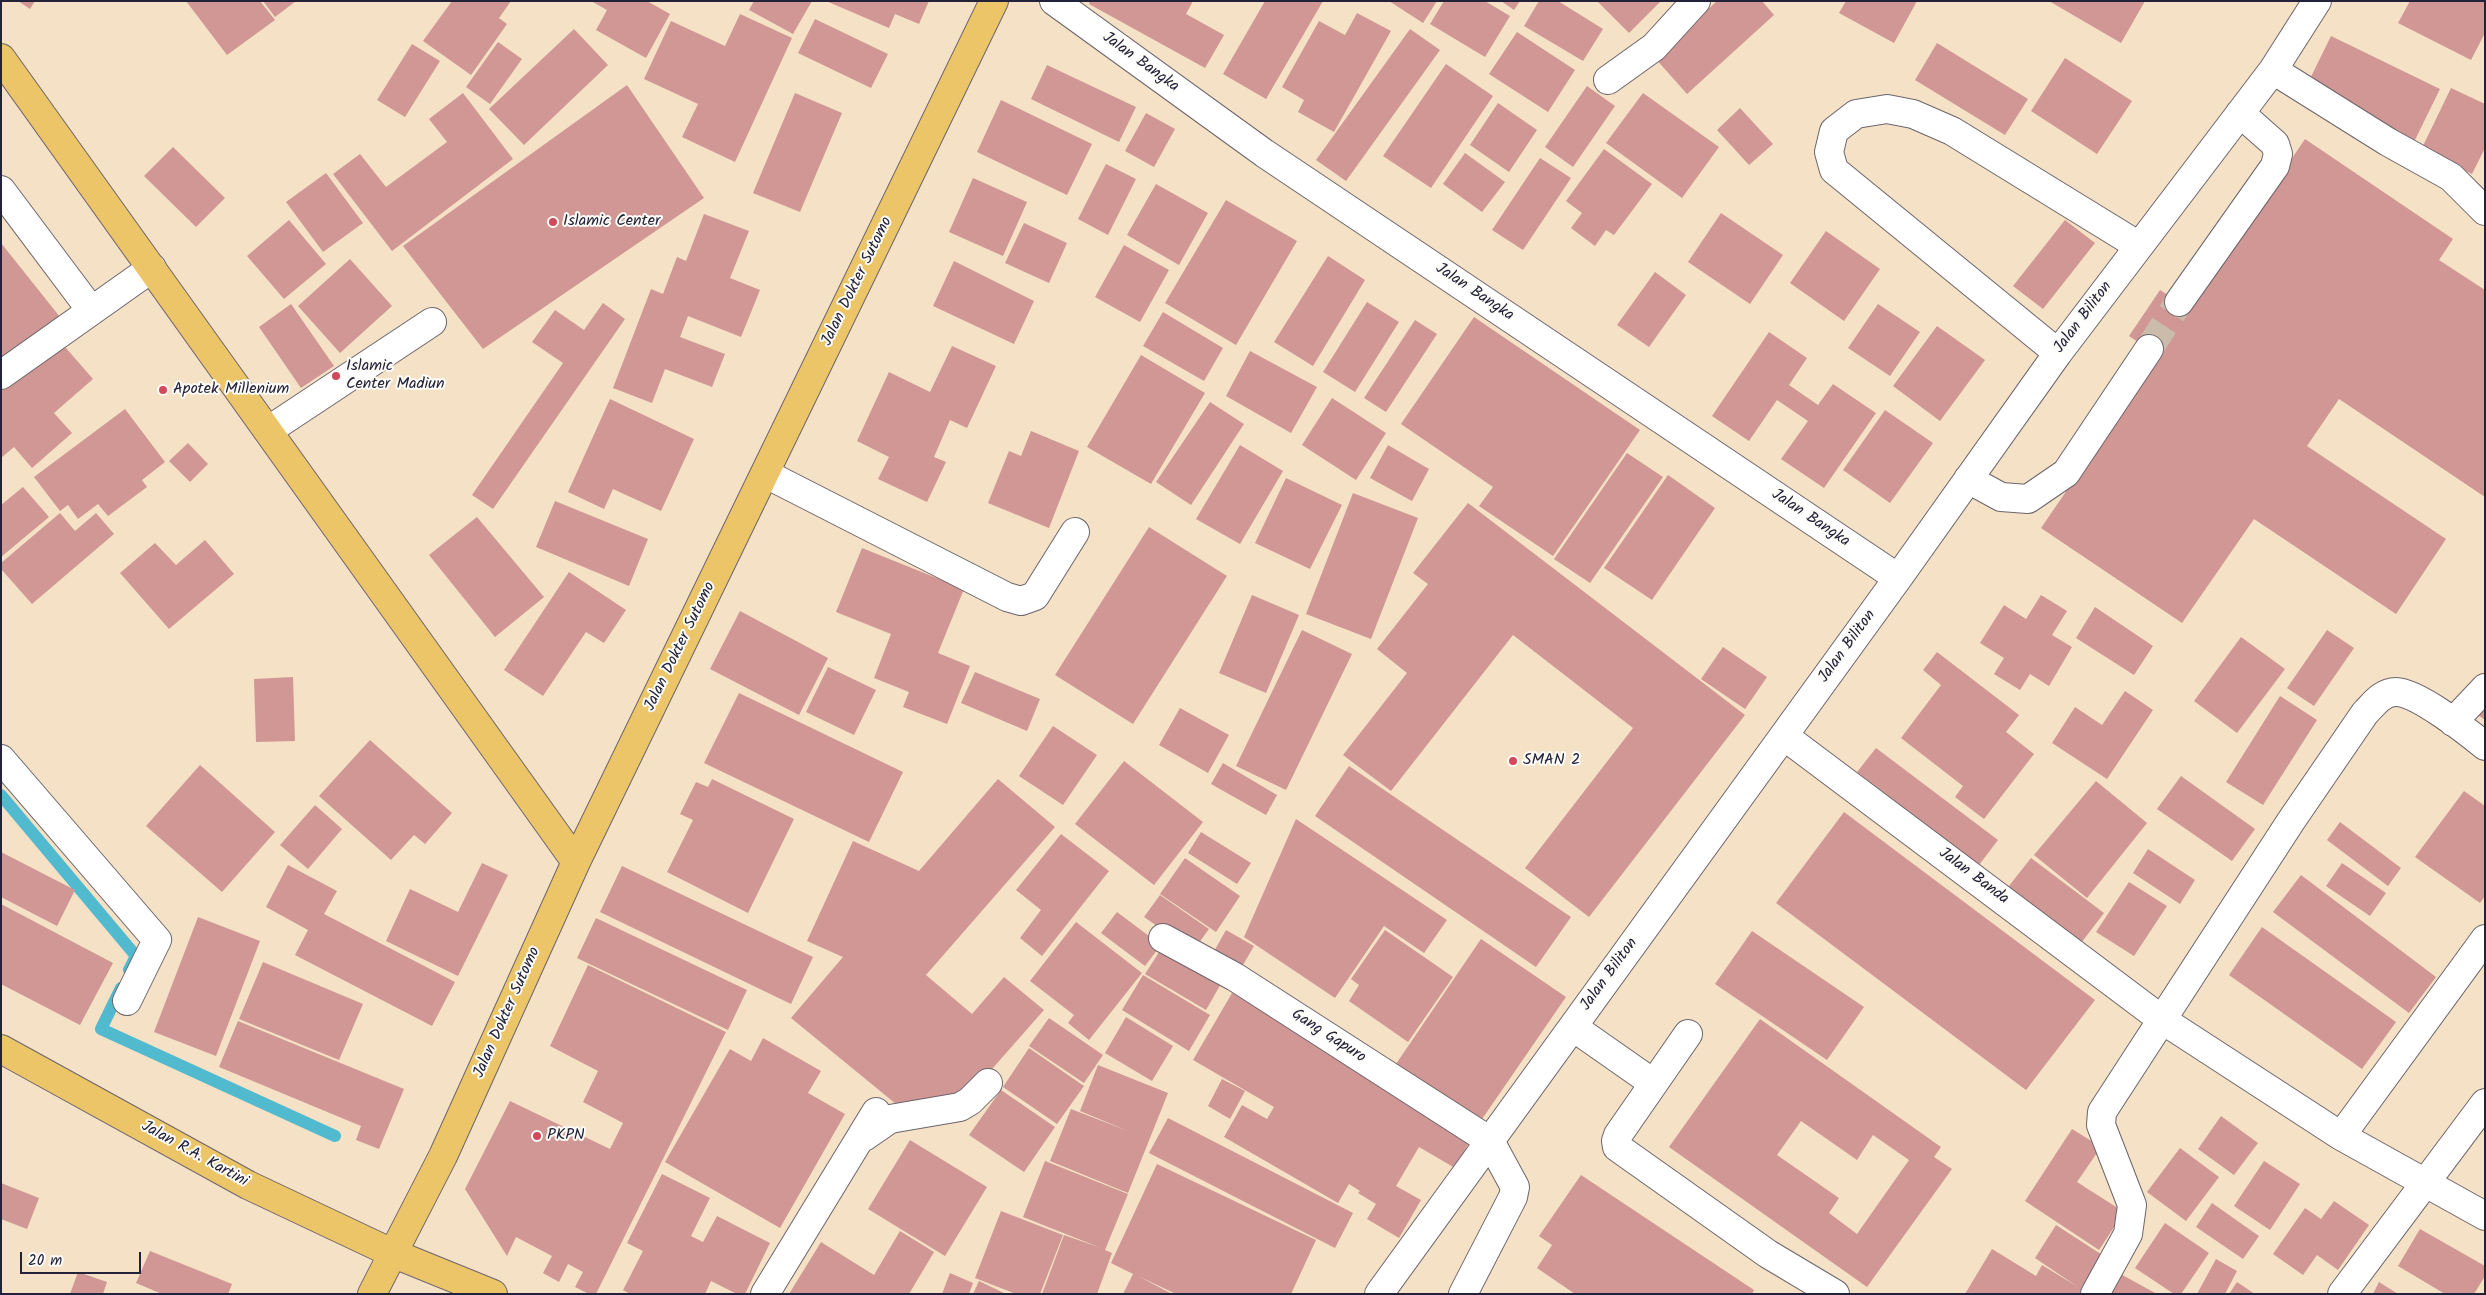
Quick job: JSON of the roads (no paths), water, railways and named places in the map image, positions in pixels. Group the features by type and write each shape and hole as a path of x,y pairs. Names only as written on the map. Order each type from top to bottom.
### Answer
{"main road":[{"name":"Jalan Dokter Sutomo","path":"372,1294 443,1156 576,862 994,1"},
{"path":"1,58 269,430 576,862"},
{"name":"Jalan R.A. Kartini","path":"1,1049 248,1184 392,1253 493,1294"}],"street":[{"name":"Jalan Bangka","path":"1054,1 1272,158 1898,578"},
{"path":"1608,80 1654,47 1696,1"},
{"name":"Jalan Biliton","path":"1379,1294 1784,736 2058,353 2273,70 2317,1"},
{"path":"2273,70 2388,142 2451,177 2485,211"},
{"path":"2058,353 1834,170 1829,152 1834,131 1856,114 1887,109 1913,114 1952,131 2139,246"},
{"path":"2179,302 2275,166 2278,154 2275,144 2240,113"},
{"path":"1,190 91,310"},
{"path":"1,375 152,268"},
{"path":"269,430 432,322"},
{"path":"1968,479 2001,498 2028,500 2066,473 2149,349"},
{"path":"766,474 1007,597 1021,601 1035,596 1075,532"},
{"path":"2453,722 2485,688"},
{"path":"2095,1294 2128,1234 2132,1205 2100,1125 2102,1112 2290,820 2365,713 2380,697 2396,692 2416,697 2485,746"},
{"name":"Jalan Banda","path":"1784,736 2161,1019 2341,1136 2485,1216"},
{"path":"1,759 157,940 127,1002"},
{"name":"Gang Gapuro","path":"1163,938 1235,977 1490,1141"},
{"path":"2341,1136 2485,939"},
{"path":"1573,1027 1653,1083"},
{"path":"1688,1034 1618,1135 1617,1147 1768,1254 1835,1294"},
{"path":"858,1141 890,1118 960,1107 970,1101 988,1083"},
{"path":"2342,1294 2485,1103"},
{"path":"765,1294 876,1112"},
{"path":"1464,1294 1513,1197 1515,1187 1490,1141"}],"waterway":[{"path":"1,795 136,956 129,970"},
{"path":"121,988 101,1029 335,1136"}],"tunnel":[{"path":"2149,349 2179,302"}],"place":[{"name":"Islamic Center","path":"553,222"},
{"name":"Islamic Center Madiun","path":"336,376"},
{"name":"Apotek Millenium","path":"163,390"},
{"name":"SMAN 2","path":"1513,761"},
{"name":"PKPN","path":"537,1136"}]}
